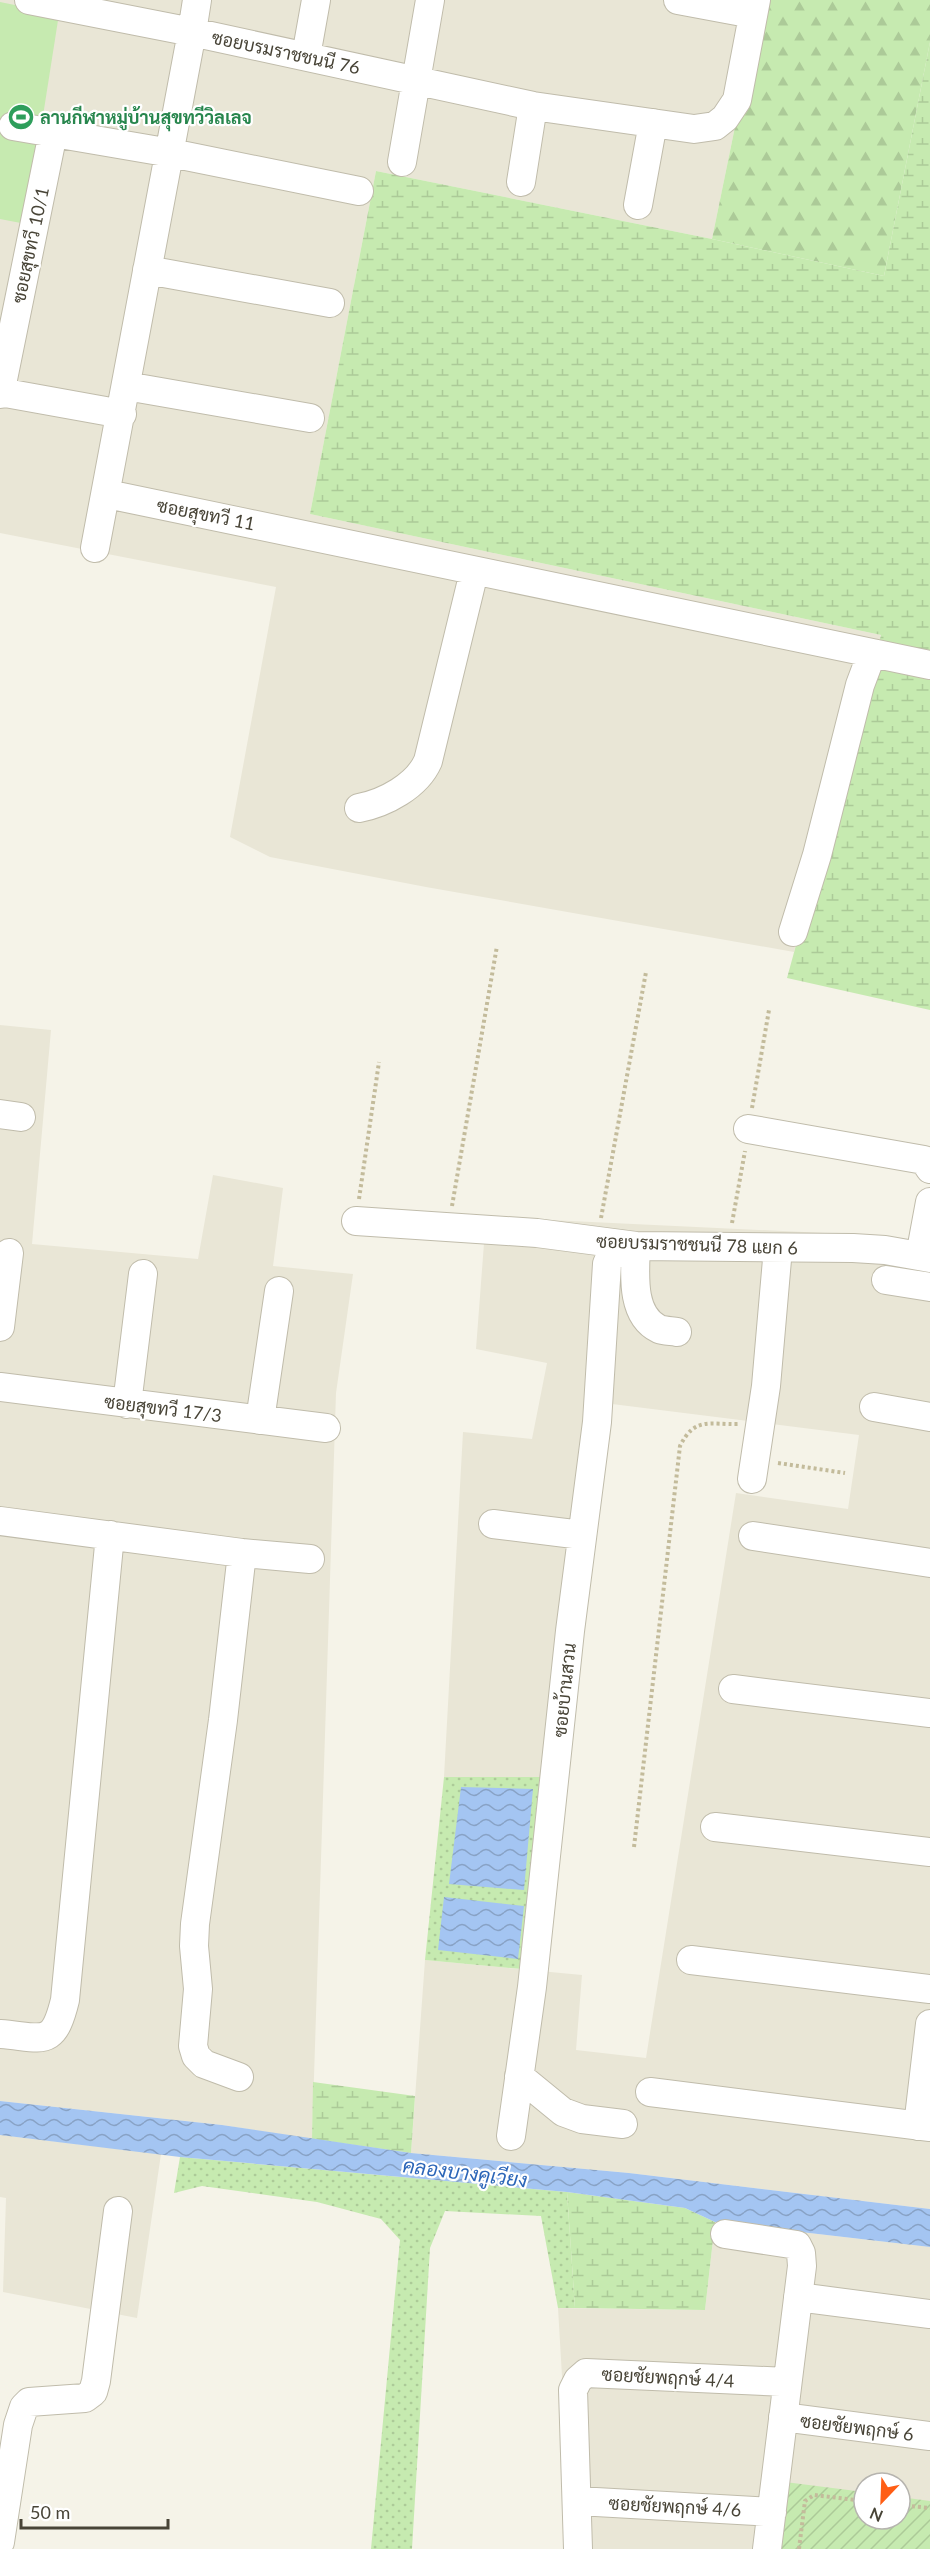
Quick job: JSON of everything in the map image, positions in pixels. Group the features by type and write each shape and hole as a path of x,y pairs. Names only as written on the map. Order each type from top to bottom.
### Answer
{"street":[{"path":"29,0 192,32 197,0"},
{"path":"306,56 316,0"},
{"path":"402,162 430,0"},
{"path":"678,0 755,7"},
{"name":"ซอยบรมราชชนนี 76","path":"122,414 192,32 533,106 694,129 715,126 725,118 737,100 755,7"},
{"path":"521,182 533,106"},
{"path":"638,205 653,123"},
{"path":"13,126 171,153 359,191"},
{"name":"ซอยสุขทวี 10/1","path":"0,393 53,133"},
{"path":"147,270 330,303"},
{"path":"126,386 310,418"},
{"path":"0,393 122,414 95,548"},
{"name":"ซอยสุขทวี 11","path":"106,494 930,665"},
{"path":"359,808 374,805 406,787 422,774 428,761 474,572"},
{"path":"793,932 817,855 860,685 873,653"},
{"path":"748,1129 924,1160 930,1169"},
{"path":"925,1257 930,1202"},
{"name":"ซอยบรมราชชนนี 78 แยก 6","path":"356,1221 537,1233 616,1244 853,1248 925,1257"},
{"path":"616,1244 634,1284 646,1319 659,1329 677,1332"},
{"name":"ซอยบ้านสวน","path":"511,2136 532,1987 582,1535 597,1422 607,1264 616,1244"},
{"path":"754,1469 766,1386 778,1248"},
{"path":"0,1327 9,1253"},
{"path":"127,1404 143,1274"},
{"path":"886,1280 930,1287"},
{"path":"260,1420 279,1291"},
{"name":"ซอยสุขทวี 17/3","path":"0,1387 326,1428"},
{"path":"874,1407 930,1417"},
{"path":"0,1521 242,1553 310,1559"},
{"path":"493,1524 582,1535"},
{"path":"0,2034 45,2037 54,2032 60,2023 65,2001 110,1535"},
{"path":"753,1536 930,1563"},
{"path":"238,2077 204,2064 196,2056 193,2046 198,1989 194,1946 195,1924 222,1731 242,1553"},
{"path":"732,1689 930,1713"},
{"path":"714,1827 930,1852"},
{"path":"691,1960 930,1989"},
{"path":"650,2092 924,2127 930,2024"},
{"path":"519,2076 563,2112 582,2119 622,2124"},
{"path":"0,2542 18,2425 24,2407 30,2402 85,2398 93,2392 118,2211"},
{"path":"725,2234 797,2245 801,2253 802,2266 767,2549"},
{"path":"798,2297 930,2314"},
{"name":"ซอยชัยพฤกษ์ 4/4","path":"578,2549 573,2390 578,2380 586,2373 787,2382"},
{"name":"ซอยชัยพฤกษ์ 6","path":"783,2417 930,2436"},
{"name":"ซอยชัยพฤกษ์ 4/6","path":"578,2501 772,2512"}],"path":[{"path":"448,1228 497,946"},
{"path":"616,1244 646,972"},
{"path":"356,1221 380,1062"},
{"path":"634,1847 680,1446 687,1431 696,1425 760,1424"},
{"path":"754,1469 845,1473"},
{"path":"799,2549 805,2501 814,2495 852,2500"},
{"path":"912,2506 930,2508"}],"shaded area":[{"path":"0,0 761,0 712,239 376,171 310,514 881,635 794,952 270,857 230,837 276,587 0,533"},
{"path":"0,1025 51,1030 32,1244 198,1259 213,1175 283,1188 273,1266 353,1274 336,1393 312,2139 222,2125 0,2101"},
{"path":"486,1217 887,1236 884,1265 930,1273 930,2209 629,2173 411,2153 425,1960 582,1975 576,2050 646,2058 736,1493 848,1509 859,1435 604,1403 564,1777 444,1777 463,1432 532,1439 547,1363 476,1349"},
{"path":"0,2135 161,2154 137,2318 3,2292 6,2198 0,2197"},
{"path":"715,2222 930,2247 930,2549 565,2549 563,2393 558,2308 705,2310"}],"green space":[{"path":"761,0 930,0 930,42 884,276 712,239"},
{"name":"ลานกีฬาหมู่บ้านสุขทวีวิลเลจ","path":"0,2 59,14 26,224 0,219"},
{"path":"930,42 930,1010 787,978 881,635 310,514 376,171 884,276"},
{"path":"444,1777 564,1777 543,1971 425,1960"},
{"path":"313,2082 415,2096 411,2153 312,2139"},
{"path":"180,2157 567,2192 575,2308 558,2308 541,2216 445,2211 430,2248 412,2549 371,2549 400,2240 381,2219 317,2202 202,2186 174,2193"},
{"path":"567,2192 685,2208 715,2222 705,2310 575,2308"},
{"path":"785,2482 852,2490 852,2531 912,2531 912,2499 930,2501 930,2549 778,2549"}],"water":[{"path":"461,1787 533,1789 524,1890 449,1884"},
{"path":"444,1897 524,1906 518,1959 438,1950"},
{"name":"คลองบางคูเวียง","path":"0,2101 222,2125 411,2153 629,2173 930,2209 930,2247 715,2222 685,2208 567,2192 180,2157 0,2135"}],"place":[{"name":"ลานกีฬาหมู่บ้านสุขทวีวิลเลจ","path":"21,117"}]}
